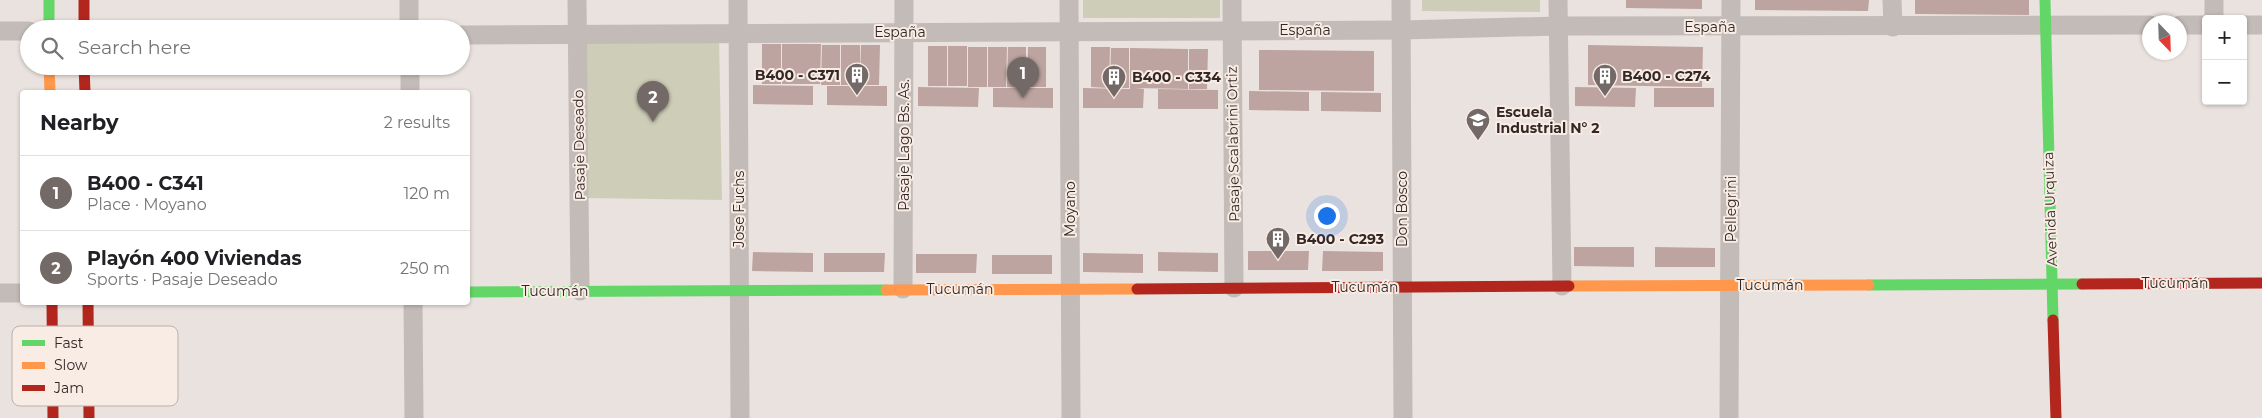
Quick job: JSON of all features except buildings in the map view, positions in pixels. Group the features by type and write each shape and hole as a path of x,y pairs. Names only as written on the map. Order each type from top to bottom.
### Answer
{"street":[{"path":"49,0 49,20"},
{"path":"84,0 84,20"},
{"path":"409,0 409,20"},
{"name":"Pasaje Deseado","path":"578,0 580,291"},
{"name":"Jose Fuchs","path":"738,0 740,418"},
{"name":"Pasaje Lago Bs. As.","path":"903,290 904,0"},
{"name":"Moyano","path":"1070,0 1071,418"},
{"name":"Pasaje Scalabrini Ortiz","path":"1232,0 1234,288"},
{"name":"Don Bosco","path":"1402,0 1403,418"},
{"path":"1558,0 1562,286"},
{"name":"Pellegrini","path":"1729,418 1731,0"},
{"path":"1892,0 1893,26"},
{"name":"Avenida Urquiza","path":"2045,0 2056,418"},
{"path":"2214,0 2214,15"},
{"name":"España","path":"470,35 1402,30 1559,26 2142,25"},
{"path":"2187,25 2202,25"},
{"path":"2247,25 2262,25"},
{"path":"0,31 20,31"},
{"path":"49,75 50,90"},
{"path":"84,75 85,90"},
{"path":"410,75 410,90"},
{"name":"Tucumán","path":"470,292 2262,283"},
{"path":"0,293 20,293"},
{"path":"52,305 52,326"},
{"path":"88,305 88,326"},
{"path":"413,305 414,418"}],"green space":[{"path":"1083,0 1220,0 1220,18 1083,18"},
{"path":"1422,0 1540,0 1540,12 1422,11"},
{"path":"719,35 722,200 586,198 584,47 590,40"}],"traffic: fast":[{"path":"49,0 49,20"},
{"path":"2045,0 2053,320"},
{"path":"1869,285 2082,284"},
{"path":"470,292 886,290"}],"traffic: slow":[{"path":"49,75 50,90"},
{"path":"1569,286 1869,285"},
{"path":"886,290 1137,289"}],"traffic: jam":[{"path":"84,0 84,20"},
{"path":"84,75 85,90"},
{"path":"2082,284 2262,283"},
{"path":"1137,289 1569,286"},
{"path":"52,305 52,326"},
{"path":"88,305 88,326"},
{"path":"2053,320 2056,418"},
{"path":"53,406 53,418"},
{"path":"89,406 89,418"}],"place":[{"name":"B400 - C371","path":"857,96"},
{"name":"B400 - C274","path":"1605,97"},
{"name":"B400 - C341","path":"1023,98"},
{"name":"B400 - C334","path":"1114,98"},
{"name":"Playón 400 Viviendas","path":"653,122"},
{"name":"Escuela Industrial N° 2","path":"1478,141"},
{"name":"B400 - C293","path":"1278,260"}]}
